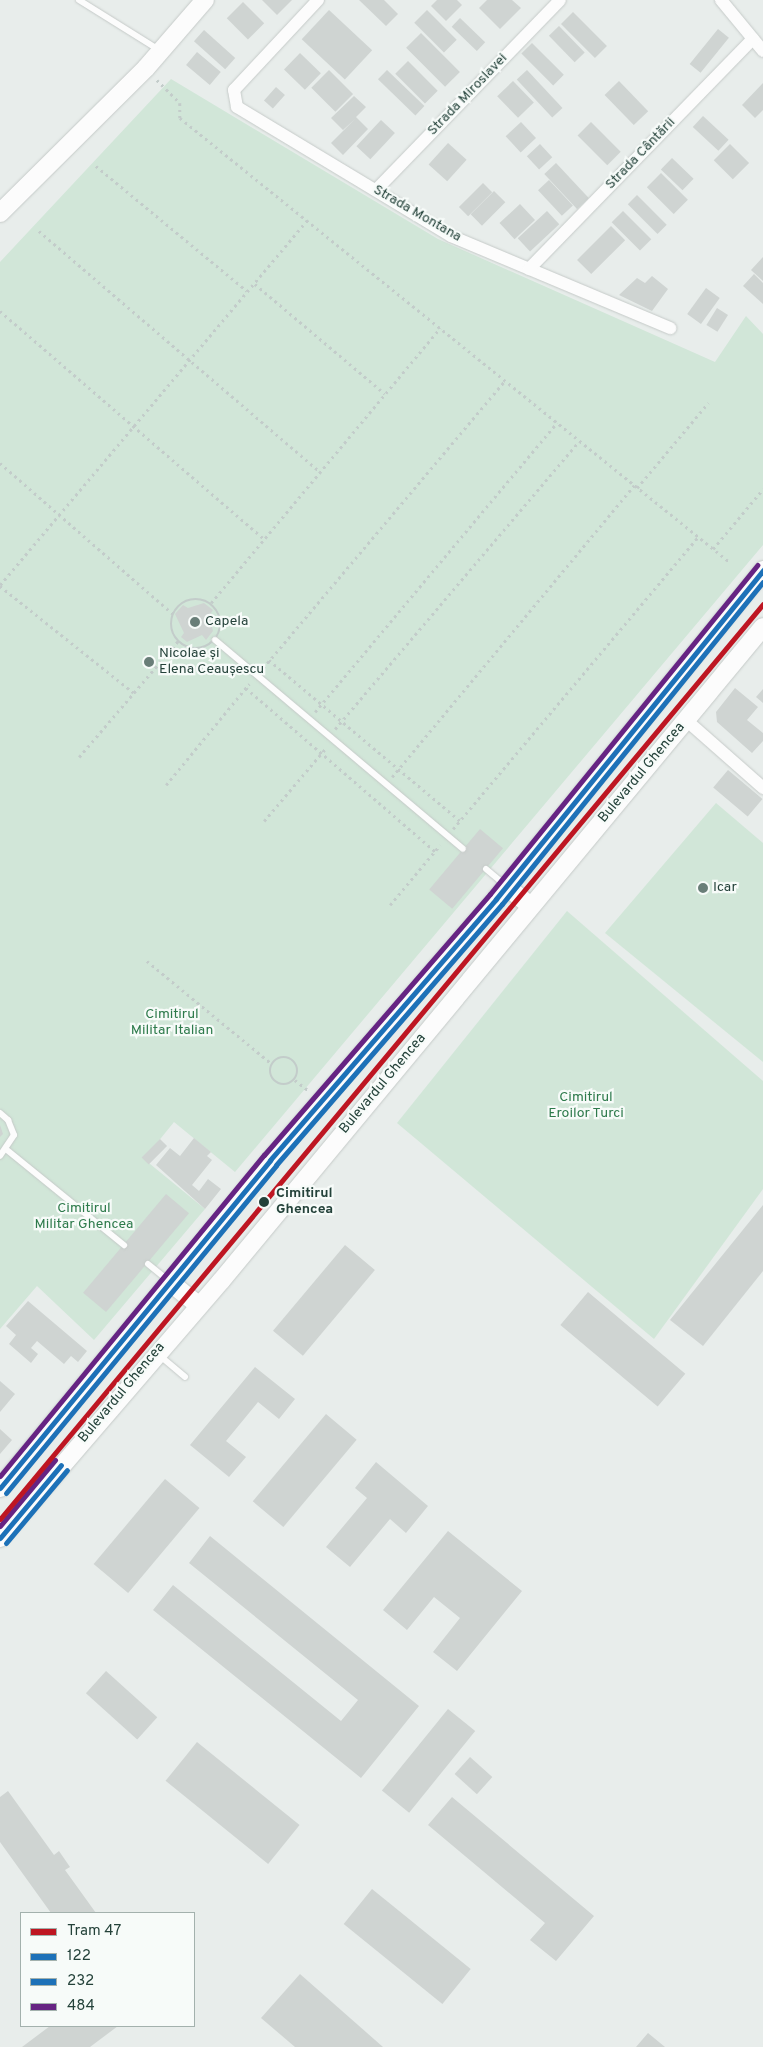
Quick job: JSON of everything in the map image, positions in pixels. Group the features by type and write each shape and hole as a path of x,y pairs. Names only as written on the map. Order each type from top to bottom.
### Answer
{"main road":[{"path":"0,213 146,68 204,0"},
{"path":"0,1488 506,886 763,570"},
{"name":"Bulevardul Ghencea","path":"0,1538 198,1305 763,627"},
{"path":"506,886 531,906"},
{"path":"171,1283 198,1305"}],"street":[{"name":"Strada Montana","path":"318,0 234,90 233,99 237,107 451,236 670,328"},
{"name":"Strada Miroslavei","path":"376,190 560,0"},
{"path":"721,0 763,51"},
{"name":"Strada Cântării","path":"529,269 753,39"},
{"path":"686,720 763,788"}],"lane":[{"path":"79,0 160,50"},
{"path":"215,640 463,849"},
{"path":"486,868 506,886"},
{"path":"0,1113 12,1127 7,1150 0,1156"},
{"path":"7,1150 124,1245"},
{"path":"148,1264 171,1283"},
{"path":"156,1353 185,1377"}],"path":[{"path":"146,68 180,103 180,118 731,563"},
{"path":"96,166 247,291"},
{"path":"134,692 0,585 307,221"},
{"path":"39,231 320,472"},
{"path":"254,283 385,394"},
{"path":"0,311 264,540"},
{"path":"211,603 440,328"},
{"path":"166,785 505,381"},
{"path":"637,488 708,403"},
{"path":"309,719 557,423"},
{"path":"264,822 321,754 342,722 579,441"},
{"path":"0,463 173,614"},
{"path":"386,784 634,485"},
{"path":"713,549 763,489"},
{"path":"390,905 698,537"},
{"path":"187,600 211,603 220,617 215,640 193,648 178,641 171,626 173,614 187,600"},
{"path":"79,758 178,641"},
{"path":"269,660 460,821"},
{"path":"246,688 435,851"},
{"path":"148,961 272,1064 274,1081 282,1085 295,1080 298,1072 292,1060 279,1058 272,1064"},
{"path":"295,1080 315,1096"}],"green space":[{"path":"171,79 438,239 715,362 746,316 763,334 763,545 235,1172 174,1122 144,1159 205,1209 94,1340 37,1286 0,1329 0,262"},
{"name":"Icar","path":"716,803 763,843 763,1062 605,933"},
{"name":"Cimitirul Eroilor Turci","path":"567,911 763,1081 763,1189 654,1339 397,1123"}],"building":[{"path":"262,0 292,0 277,15"},
{"path":"359,0 384,0 398,14 386,26"},
{"path":"437,0 457,0 462,5 446,21 431,6"},
{"path":"487,0 512,0 521,8 500,29 479,8"},
{"path":"243,2 264,23 248,39 227,18"},
{"path":"329,10 372,50 345,79 302,39"},
{"path":"427,10 457,40 444,52 414,23"},
{"path":"573,12 607,46 595,58 561,24"},
{"path":"460,18 485,42 477,51 452,27"},
{"path":"559,26 585,53 575,62 549,36"},
{"path":"718,29 729,38 701,73 690,64"},
{"path":"204,30 235,58 225,69 194,41"},
{"path":"421,33 460,72 445,87 406,48"},
{"path":"532,43 564,75 553,85 521,54"},
{"path":"197,52 221,72 210,85 186,65"},
{"path":"300,53 321,73 305,90 284,70"},
{"path":"408,61 438,91 425,103 395,74"},
{"path":"329,70 353,94 335,112 311,88"},
{"path":"387,70 424,106 415,115 378,79"},
{"path":"527,70 562,108 552,118 517,80"},
{"path":"513,81 534,103 518,118 497,96"},
{"path":"619,81 648,111 634,125 605,95"},
{"path":"763,83 763,110 755,118 742,105"},
{"path":"276,87 285,95 273,108 264,100"},
{"path":"354,96 366,107 356,117 368,129 343,155 331,143 355,119 343,130 331,118"},
{"path":"703,116 729,140 718,151 693,127"},
{"path":"381,120 395,133 370,159 356,146"},
{"path":"521,122 536,138 521,152 506,136"},
{"path":"591,122 621,152 607,165 578,135"},
{"path":"448,143 467,160 447,181 429,165"},
{"path":"540,144 552,157 539,169 527,156"},
{"path":"730,144 749,163 733,179 714,160"},
{"path":"672,158 694,179 682,190 661,170"},
{"path":"556,163 589,198 577,209 544,174"},
{"path":"661,173 688,200 674,214 647,187"},
{"path":"549,180 573,206 562,216 538,190"},
{"path":"483,183 492,192 468,216 459,207"},
{"path":"494,191 505,202 482,226 471,214"},
{"path":"637,195 667,225 658,234 628,204"},
{"path":"520,204 535,220 515,239 500,223"},
{"path":"547,211 559,224 530,251 518,238"},
{"path":"623,211 651,239 640,251 612,222"},
{"path":"611,226 625,240 591,274 577,260"},
{"path":"763,257 763,281 751,270"},
{"path":"754,274 763,283 763,304 743,286"},
{"path":"652,276 668,289 652,311 619,295 637,278 645,283"},
{"path":"706,288 720,298 701,324 687,314"},
{"path":"717,308 728,315 717,332 706,325"},
{"name":"Capela","path":"204,603 213,610 209,616 213,631 206,640 202,635 187,642 181,637 184,633 175,614 183,605 188,608"},
{"path":"735,688 758,707 747,720 763,733 763,741 752,753 717,722 716,712"},
{"path":"763,689 763,703 756,697"},
{"path":"728,770 762,799 748,817 713,788"},
{"path":"480,829 503,848 452,909 429,890"},
{"path":"0,1125 3,1134 0,1137"},
{"path":"194,1138 211,1152 207,1156 212,1160 192,1185 199,1191 208,1179 221,1189 205,1209 156,1165 170,1148 180,1156"},
{"path":"160,1139 167,1146 149,1164 142,1157"},
{"path":"166,1194 189,1213 106,1312 83,1293"},
{"path":"763,1205 763,1271 703,1346 670,1320"},
{"path":"345,1245 375,1270 303,1356 273,1331"},
{"path":"588,1292 685,1374 658,1407 560,1325"},
{"path":"28,1301 87,1351 78,1362 71,1356 64,1364 37,1341 31,1348 38,1354 31,1363 9,1344 16,1335 6,1326"},
{"path":"255,1367 295,1399 279,1419 258,1402 226,1441 246,1457 229,1477 190,1445"},
{"path":"0,1381 15,1394 0,1412"},
{"path":"326,1414 357,1440 283,1527 253,1501"},
{"path":"0,1429 12,1440 0,1454"},
{"path":"376,1462 428,1506 406,1533 390,1519 350,1567 326,1547 367,1498 355,1488"},
{"path":"165,1479 199,1508 128,1593 94,1564"},
{"path":"448,1531 522,1591 457,1671 433,1652 460,1618 434,1597 407,1630 383,1610"},
{"path":"210,1536 419,1706 361,1778 153,1610 173,1585 341,1721 358,1700 189,1563"},
{"path":"106,1671 157,1717 137,1739 86,1693"},
{"path":"448,1709 475,1731 409,1813 382,1791"},
{"path":"197,1742 300,1825 268,1864 166,1781"},
{"path":"470,1757 492,1777 477,1794 455,1774"},
{"path":"8,1791 54,1855 59,1851 70,1867 65,1870 95,1912 50,1912 0,1842 0,1797"},
{"path":"452,1797 594,1916 556,1961 530,1940 545,1923 428,1825"},
{"path":"372,1889 471,1969 442,2004 344,1924"},
{"path":"300,1974 383,2047 295,2047 261,2018"},
{"path":"49,2027 117,2027 90,2047 22,2047"},
{"path":"648,2033 665,2047 636,2047"}],"tram line":[{"name":"47","path":"0,1519 763,604"}],"transit line":[{"name":"484","path":"0,1476 264,1155 490,894 757,565"},
{"name":"122","path":"0,1488 270,1160 496,899 763,570"},
{"name":"232","path":"6,1493 276,1165 502,904 763,582"},
{"name":"484","path":"0,1526 55,1460"},
{"name":"122","path":"0,1538 61,1465"},
{"name":"232","path":"6,1543 67,1470"}],"place":[{"name":"Capela","path":"195,622"},
{"name":"Nicolae și Elena Ceaușescu","path":"149,662"},
{"name":"Icar","path":"703,888"},
{"name":"Cimitirul Ghencea","path":"264,1202"}],"park label":[{"name":"Cimitirul Militar Italian","path":"172,1024"},
{"name":"Cimitirul Militar Ghencea","path":"84,1218"}]}
